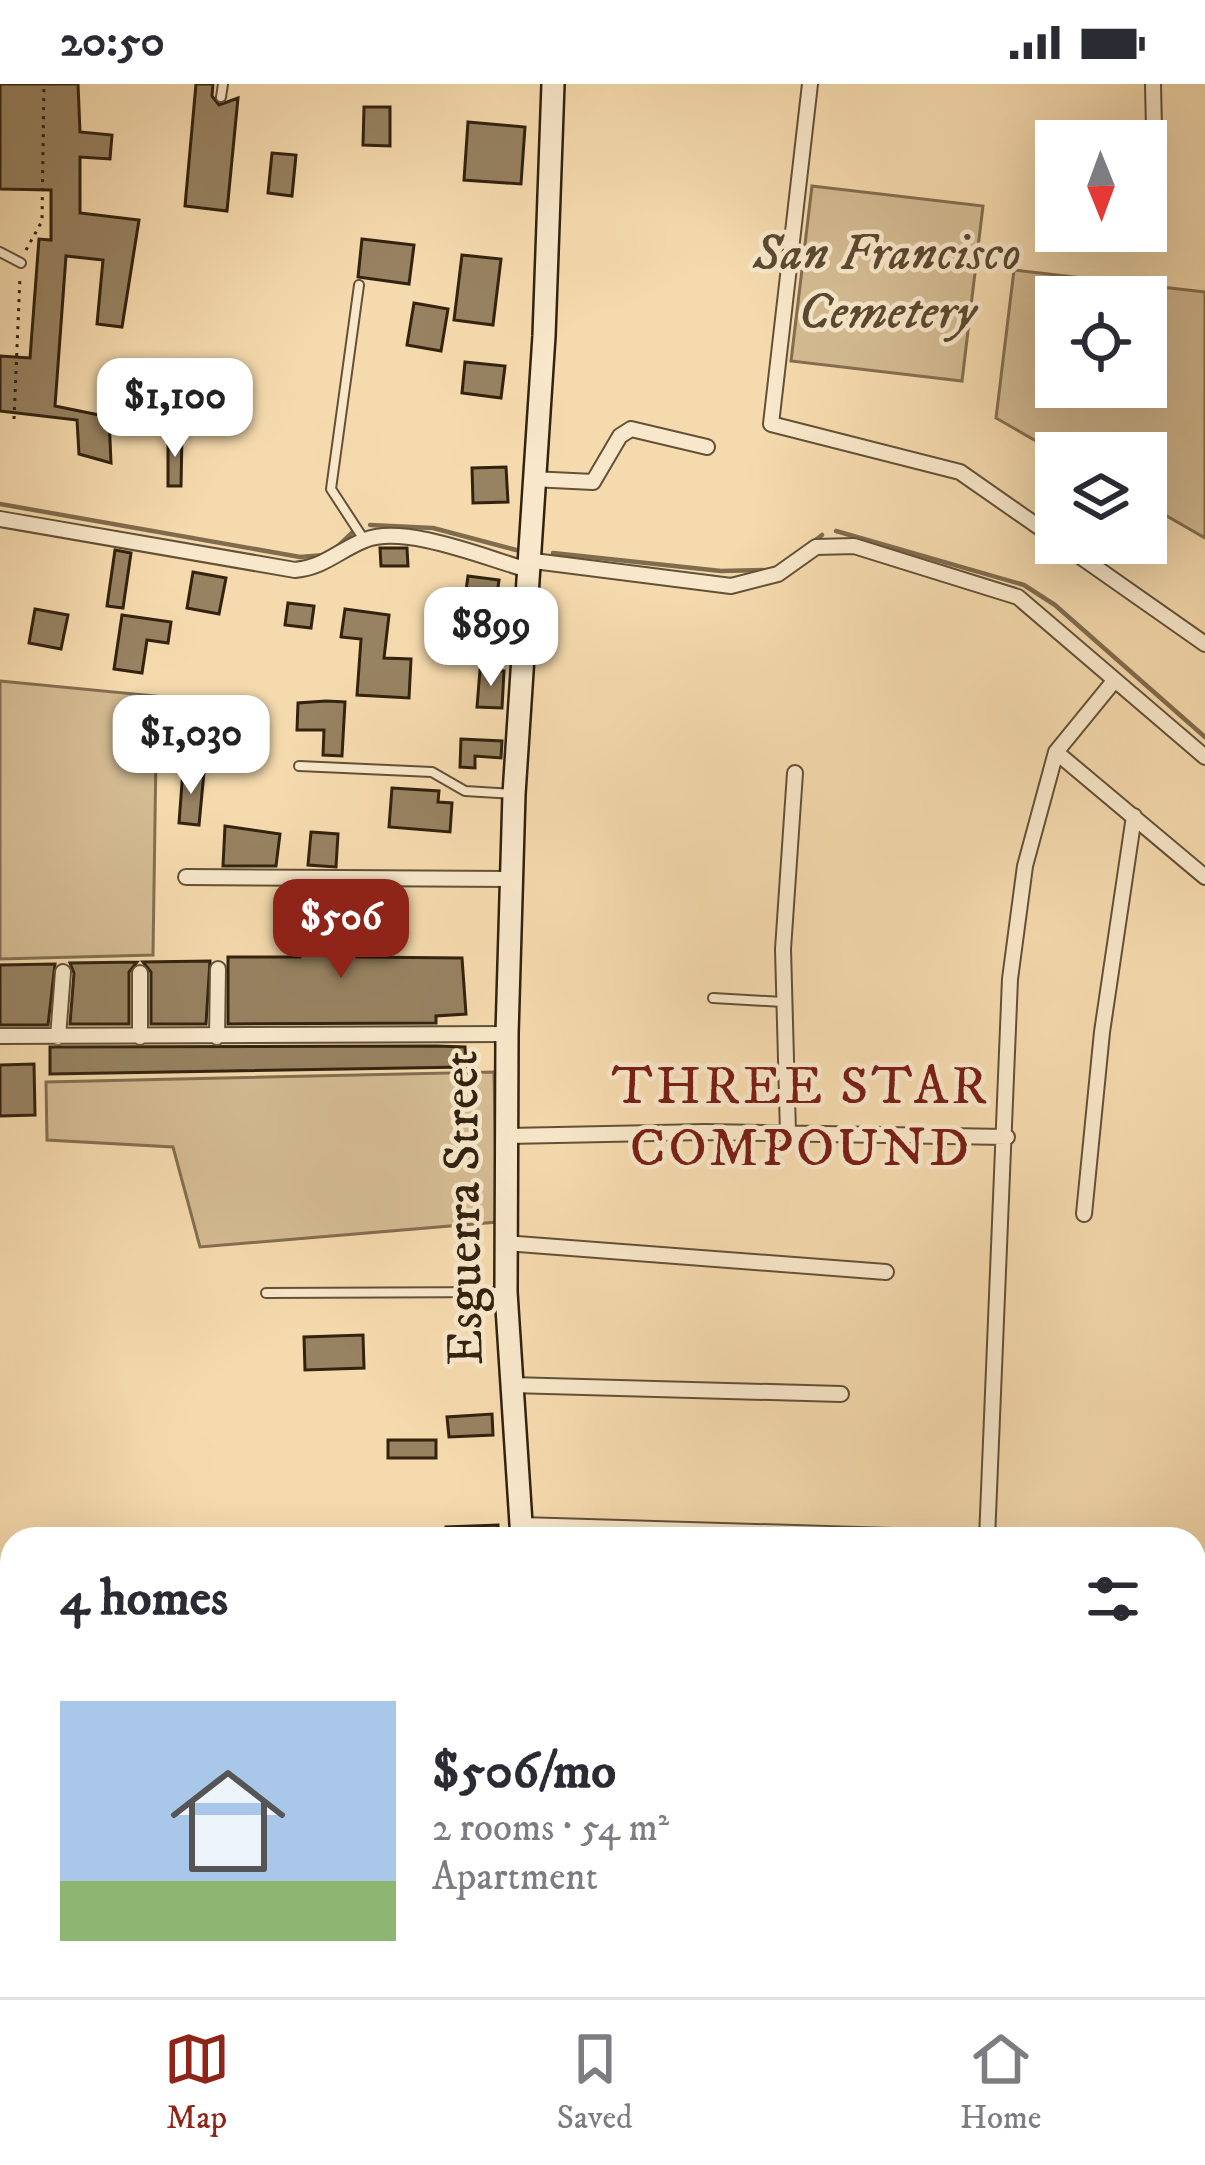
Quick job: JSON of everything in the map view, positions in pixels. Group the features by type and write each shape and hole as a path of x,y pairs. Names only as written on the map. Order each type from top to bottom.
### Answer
{"main road":[{"name":"Esguerra Street","path":"522,1527 506,1292 507,1034 514,794 544,336 553,84"}],"street":[{"path":"809,84 771,424 961,472 1035,524"},
{"path":"1153,84 1154,120"},
{"path":"532,479 593,482 620,436 632,429 707,447"},
{"path":"0,519 295,571 318,568 364,540 422,540 526,564 731,586 778,574 816,547 854,546 1018,597 1205,757"},
{"path":"1092,564 1205,644"},
{"path":"991,1527 1010,979 1025,866 1056,752 1114,681"},
{"path":"1056,752 1205,878"},
{"path":"788,1133 784,1002 795,773"},
{"path":"1084,1214 1102,1032 1134,816"},
{"path":"186,877 511,878"},
{"path":"217,1037 218,969"},
{"path":"58,1036 63,971"},
{"path":"140,973 140,1037"},
{"path":"0,1036 507,1034"},
{"path":"507,1136 1007,1137"},
{"path":"506,1244 886,1272"},
{"path":"511,1385 841,1394"}],"lane":[{"path":"221,97 223,84"},
{"path":"0,252 20,263"},
{"path":"359,284 331,489 364,540"},
{"path":"299,766 432,772 464,791 514,794"},
{"path":"713,998 784,1002"},
{"path":"266,1292 506,1292"}],"path":[{"path":"14,419 20,263 42,221 44,84"}],"green space":[{"name":"San Francisco Cemetery","path":"812,186 983,206 962,381 791,361"},
{"path":"1014,270 1066,276 1035,276 1035,408 1167,408 1167,288 1205,292 1205,538 1167,516 1167,432 1035,432 1035,440 996,418"},
{"path":"0,681 207,701 211,752 156,753 153,955 0,959"},
{"path":"494,1072 497,1222 200,1247 173,1147 47,1140 46,1082"}],"building":[{"path":"0,84 78,84 80,132 112,135 110,159 80,157 80,213 139,220 122,327 97,324 103,260 66,256 55,406 109,417 111,463 79,454 77,420 0,411 0,356 30,358 39,239 51,240 51,190 0,189"},
{"path":"196,84 213,84 212,96 219,105 238,98 227,211 185,206"},
{"path":"364,107 390,107 390,146 363,145"},
{"path":"468,122 525,127 521,184 464,180"},
{"path":"272,153 296,155 292,196 268,193"},
{"path":"362,239 414,245 409,284 358,277"},
{"path":"462,255 501,259 493,325 454,320"},
{"path":"414,303 448,309 441,351 407,345"},
{"path":"465,362 505,366 501,398 462,393"},
{"path":"168,434 182,434 181,486 168,486"},
{"path":"506,467 508,502 473,503 472,468"},
{"path":"380,548 407,548 408,566 381,566"},
{"path":"115,550 131,553 123,608 107,606"},
{"path":"193,572 226,578 219,614 187,608"},
{"path":"468,576 499,580 492,631 461,627"},
{"path":"288,603 314,606 311,628 285,625"},
{"path":"35,609 68,615 61,649 29,643"},
{"path":"345,609 389,615 384,658 411,659 409,698 357,695 361,639 341,637"},
{"path":"122,615 171,622 168,643 147,640 142,673 114,669"},
{"path":"480,670 504,671 502,708 477,707"},
{"path":"345,702 342,756 323,755 324,730 297,730 298,703"},
{"path":"461,739 502,741 501,758 475,756 475,768 460,767"},
{"path":"183,770 204,772 199,825 179,823"},
{"path":"392,788 439,791 438,802 452,803 450,832 389,827"},
{"path":"225,826 280,834 276,866 223,866"},
{"path":"311,832 338,834 336,867 308,865"},
{"path":"357,906 357,957 462,958 466,1014 436,1016 436,1023 228,1024 228,957 300,957 297,912"},
{"path":"210,961 206,1024 151,1024 151,972 143,962"},
{"path":"137,962 129,972 129,1024 70,1024 74,973 70,963"},
{"path":"55,964 48,1025 0,1025 0,965"},
{"path":"50,1047 465,1047 466,1067 50,1074"},
{"path":"34,1064 35,1115 0,1116 0,1065"},
{"path":"363,1335 364,1368 305,1370 304,1337"},
{"path":"492,1414 493,1435 449,1437 447,1417"},
{"path":"388,1440 436,1440 436,1458 388,1458"}],"waterway":[{"path":"0,504 300,557 325,555"},
{"path":"370,525 433,528 516,550"},
{"path":"836,531 1024,585 1055,605 1205,737"},
{"path":"335,549 353,532"},
{"path":"812,543 822,535"},
{"path":"553,553 721,571 768,570"}],"district":[{"name":"THREE STAR COMPOUND","path":"801,1118"}]}
